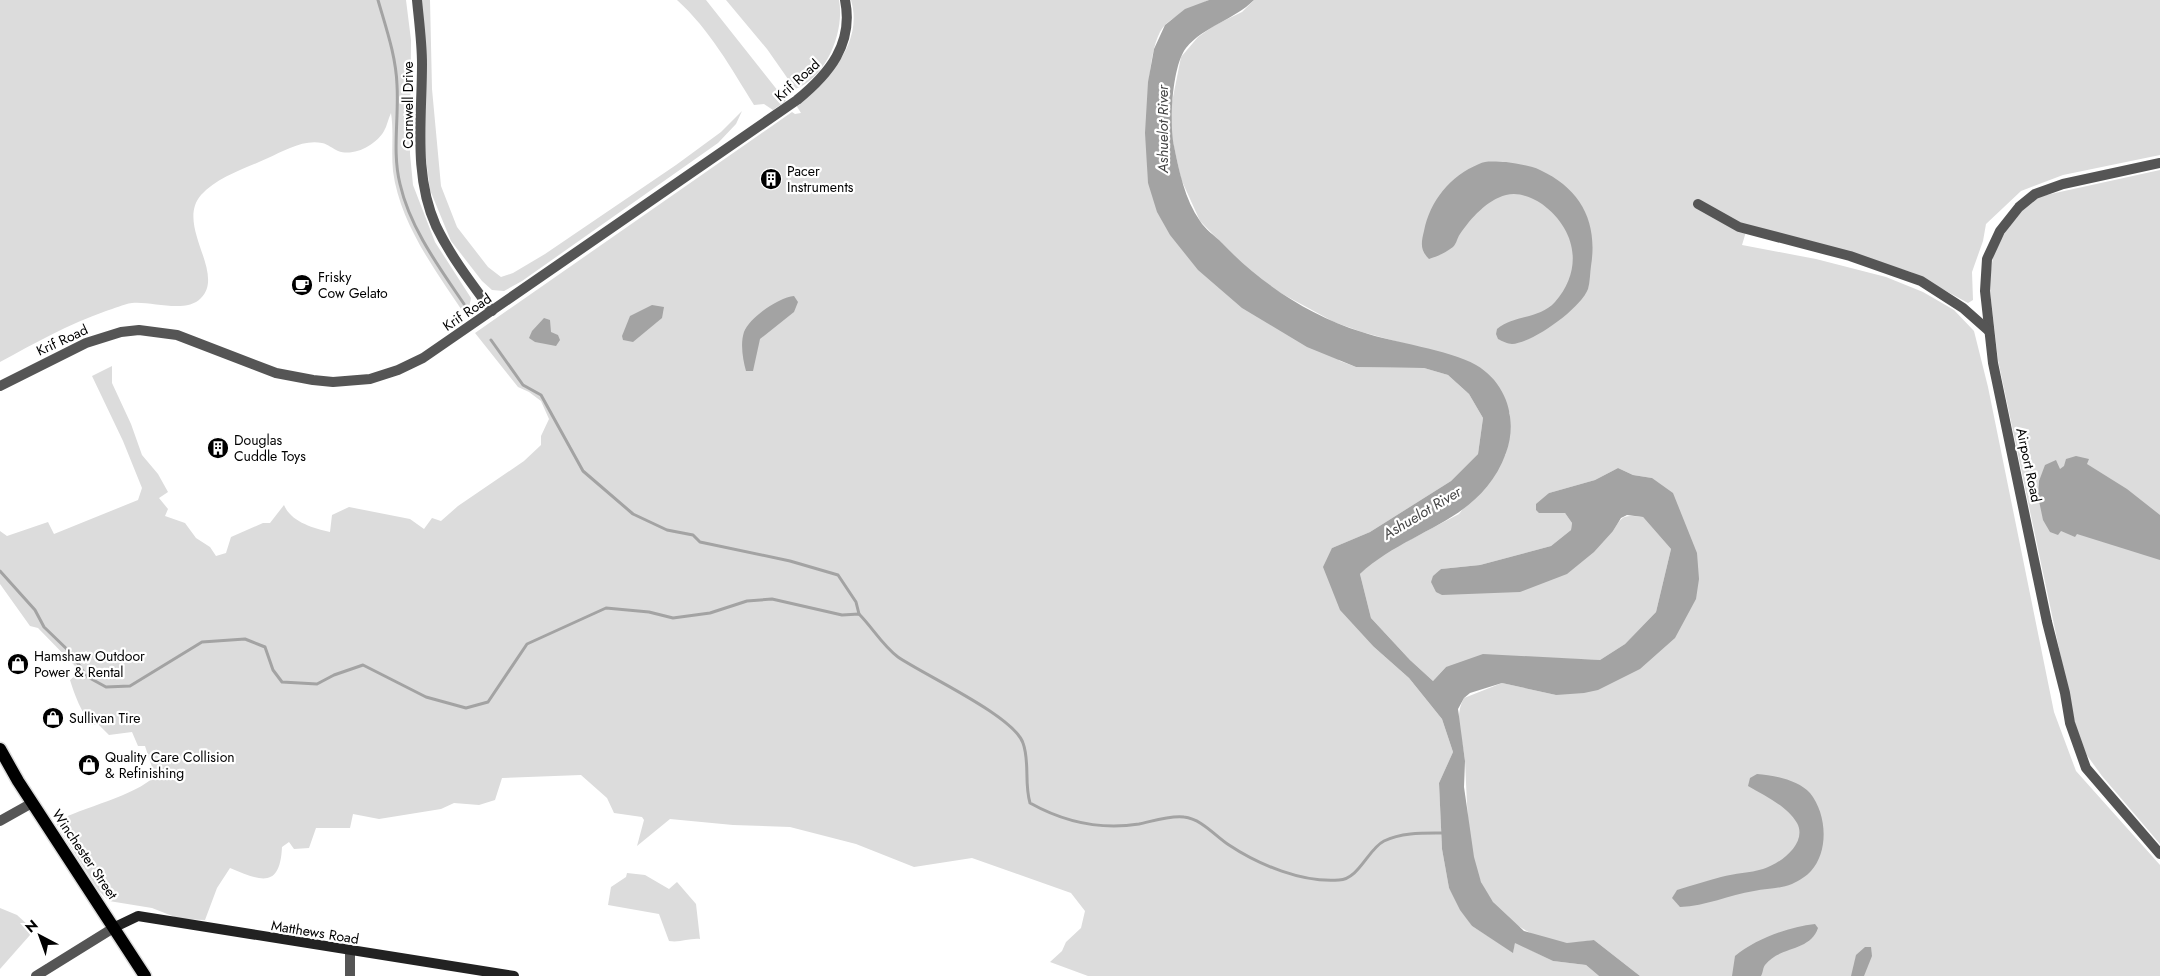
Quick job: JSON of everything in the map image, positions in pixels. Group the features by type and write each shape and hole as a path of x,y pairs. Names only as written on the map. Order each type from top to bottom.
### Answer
{"main road":[{"name":"Winchester Street","path":"0,749 32,803 145,976"}],"street":[{"name":"Cornwell Drive","path":"417,0 422,63 420,144 426,192 436,225 448,247 492,311"},
{"name":"Krif Road","path":"0,386 86,343 121,332 139,330 178,335 286,376 333,382 370,378 398,370 423,358 793,104 830,70 843,44 847,19 845,0"},
{"name":"Airport Road","path":"2160,163 2063,184 2035,194 2019,207 2000,232 1987,259 1985,291 1993,363 2070,723 2078,749 2086,768 2160,854"},
{"path":"1698,204 1739,226 1850,256 1921,281 1963,308 1990,331"},
{"path":"0,821 32,803"},
{"name":"Matthews Road","path":"114,927 138,916 496,975 514,976"},
{"path":"36,976 114,927"},
{"path":"350,951 350,976"}],"shaded area":[{"path":"0,0 406,0 411,40 410,154 413,185 435,242 471,298 467,318 422,248 403,211 393,171 391,113 380,136 376,141 364,148 357,151 344,152 322,143 301,144 224,178 201,195 195,207 194,220 208,276 207,288 201,298 195,303 178,306 140,303 125,304 65,328 0,362"},
{"path":"419,0 430,0 432,89 441,186 457,227 488,267 501,277 513,273 545,254 676,165 721,132 742,111 736,124 718,143 522,281 504,291 492,290 482,281 451,241 430,190 424,144"},
{"path":"677,0 706,0 786,101 773,110 764,104 754,105 710,37"},
{"path":"726,0 839,0 839,26 831,52 816,75 795,89 767,49"},
{"path":"851,0 1209,0 1169,22 1158,37 1153,55 1148,100 1148,183 1340,361 1356,367 1424,368 1448,375 1469,394 1483,418 1478,454 1451,481 1370,532 1332,548 1374,647 1409,678 1442,719 1453,752 1439,783 1442,849 1449,888 1472,926 1513,952 1515,942 1553,961 1586,965 1599,976 1088,976 1050,962 1062,951 1066,942 1081,928 1085,911 1071,893 972,858 914,867 856,844 790,827 733,825 670,819 637,846 644,820 642,817 614,813 607,798 581,775 502,778 495,800 479,805 454,803 441,809 379,819 353,814 350,828 316,828 309,848 294,849 289,842 282,847 277,870 273,876 260,878 230,868 217,888 205,920 180,919 152,908 109,901 98,890 55,822 135,790 155,776 145,746 138,746 132,732 109,735 99,725 92,725 79,704 70,680 76,675 76,667 38,628 30,626 0,584 0,531 7,536 48,522 54,534 138,500 142,488 123,441 92,376 112,366 112,383 131,424 142,455 158,474 168,492 159,498 168,509 165,516 185,523 196,538 210,547 216,556 226,553 231,537 263,523 270,523 284,505 287,511 297,520 330,532 332,515 349,507 410,519 424,529 432,518 441,521 458,506 524,461 541,445 541,436 549,419 541,401 518,387 475,333 792,112 795,114 801,113 796,105 820,85 840,60 847,46 852,32 854,16"},
{"path":"1254,0 2160,0 2160,155 2063,175 2021,191 1986,224 1983,241 1972,272 1973,300 1968,303 1911,272 1748,225 1742,245 1816,259 1886,277 1923,292 1954,310 1974,331 1988,387 2054,712 2076,771 2160,865 2160,976 1640,976 1594,940 1567,943 1540,937 1516,924 1495,905 1487,894 1476,869 1470,839 1465,761 1459,720 1459,713 1464,698 1502,683 1556,695 1695,599 1652,478 1633,475 1618,468 1595,480 1549,493 1539,513 1565,513 1572,523 1571,530 1551,546 1480,565 1441,569 1431,582 1613,531 1619,521 1628,516 1643,517 1671,549 1656,612 1625,644 1600,660 1546,658 1446,667 1433,681 1410,660 1371,618 1360,574 1379,556 1459,514 1506,454 1510,413 1446,355 1362,332 1334,322 1275,290 1246,268 1200,221 1181,179 1171,133 1171,107 1181,57 1198,37 1215,25 1242,12"},
{"path":"2160,170 2160,844 2102,776 2086,754 2075,724 1998,360 1989,282 1994,251 2014,218 2037,197"},
{"path":"627,873 645,875 669,889 677,882 696,904 700,939 669,941 659,914 608,905 611,887 626,877"},
{"path":"0,908 17,915 29,926 30,935 0,969"}],"water":[{"name":"Ashuelot River","path":"1209,0 1254,0 1237,13 1193,40 1181,56 1178,68 1172,110 1174,146 1186,195 1202,224 1252,271 1304,307 1323,317 1362,332 1436,350 1464,359 1487,373 1502,392 1507,403 1511,428 1506,453 1494,477 1479,495 1442,523 1379,559 1360,574 1371,618 1410,660 1433,681 1446,667 1483,654 1600,660 1625,644 1656,612 1671,549 1643,517 1627,515 1621,518 1613,531 1594,552 1567,574 1520,592 1442,595 1436,592 1431,582 1433,576 1441,569 1480,565 1551,546 1571,530 1572,523 1565,513 1539,513 1536,510 1536,504 1549,493 1595,480 1618,468 1633,475 1652,478 1673,493 1697,553 1699,579 1696,599 1675,638 1640,669 1598,690 1556,695 1502,683 1470,693 1464,698 1458,709 1465,761 1464,787 1474,857 1481,882 1493,902 1524,931 1567,943 1594,940 1640,976 1599,976 1586,965 1553,961 1515,943 1513,953 1472,926 1460,910 1449,888 1442,849 1439,783 1453,752 1442,719 1409,678 1374,647 1340,610 1323,567 1332,548 1370,532 1451,481 1478,454 1483,418 1469,394 1448,375 1424,368 1356,367 1307,347 1242,308 1198,270 1170,235 1157,212 1148,183 1145,133 1148,82 1154,49 1165,25 1185,9"},
{"path":"1506,162 1536,168 1566,187 1584,209 1592,235 1589,286 1584,297 1566,314 1543,331 1532,338 1512,344 1498,339 1497,329 1511,321 1535,314 1549,307 1564,289 1570,276 1573,263 1569,237 1554,214 1542,204 1529,197 1516,194 1506,195 1492,201 1480,210 1464,228 1453,247 1447,251 1429,259 1424,253 1422,246 1424,231 1431,210 1436,200 1450,183 1459,175 1482,163"},
{"path":"794,296 798,302 794,312 760,339 753,371 746,371 742,347 744,332 747,326 765,309 781,300"},
{"path":"652,305 664,307 662,318 633,342 623,340 622,336 630,316"},
{"path":"544,318 550,320 551,332 558,335 560,340 556,346 535,342 529,338 532,331"},
{"path":"2076,456 2089,459 2087,464 2127,489 2160,515 2160,560 2077,534 2075,537 2061,531 2058,535 2050,532 2043,520 2038,496 2039,481 2045,465 2056,460 2060,469 2064,466 2066,459"},
{"path":"1757,774 1778,777 1792,782 1805,788 1810,793 1820,811 1824,832 1821,853 1817,863 1807,875 1787,886 1745,893 1699,905 1680,907 1672,898 1677,890 1726,876 1763,869 1784,858 1796,845 1799,831 1793,817 1775,802 1748,786 1750,778"},
{"path":"1815,924 1818,928 1814,936 1801,945 1771,959 1764,966 1761,976 1732,976 1735,956 1743,950 1773,935"},
{"path":"1865,947 1871,947 1872,956 1864,976 1851,976 1856,955"}],"waterway":[{"path":"378,0 395,63 397,97 396,160 400,184 418,232 464,304"},
{"path":"491,340 523,385 541,395 583,471 633,514 667,530 693,535 700,542 790,561 838,575 856,602 859,614"},
{"path":"0,571 35,610 44,627 73,655 86,676 106,687 130,686 202,642 245,639 265,647 273,670 282,682 317,684 334,675 363,665 426,697 466,708 488,702 527,644 606,608 649,612 673,618 710,613 747,601 772,599 842,615 859,614 898,657 986,709 1016,732 1025,750 1027,788 1030,803 1069,820 1097,825 1125,826 1173,817 1191,818 1241,852 1267,866 1296,876 1325,880 1339,880 1352,875 1378,845 1391,838 1413,834 1444,833"}],"place":[{"name":"Pacer Instruments","path":"771,179"},
{"name":"Frisky Cow Gelato","path":"302,285"},
{"name":"Douglas Cuddle Toys","path":"218,448"},
{"name":"Hamshaw Outdoor Power & Rental","path":"18,664"},
{"name":"Sullivan Tire","path":"53,718"},
{"name":"Quality Care Collision & Refinishing","path":"89,765"}]}
